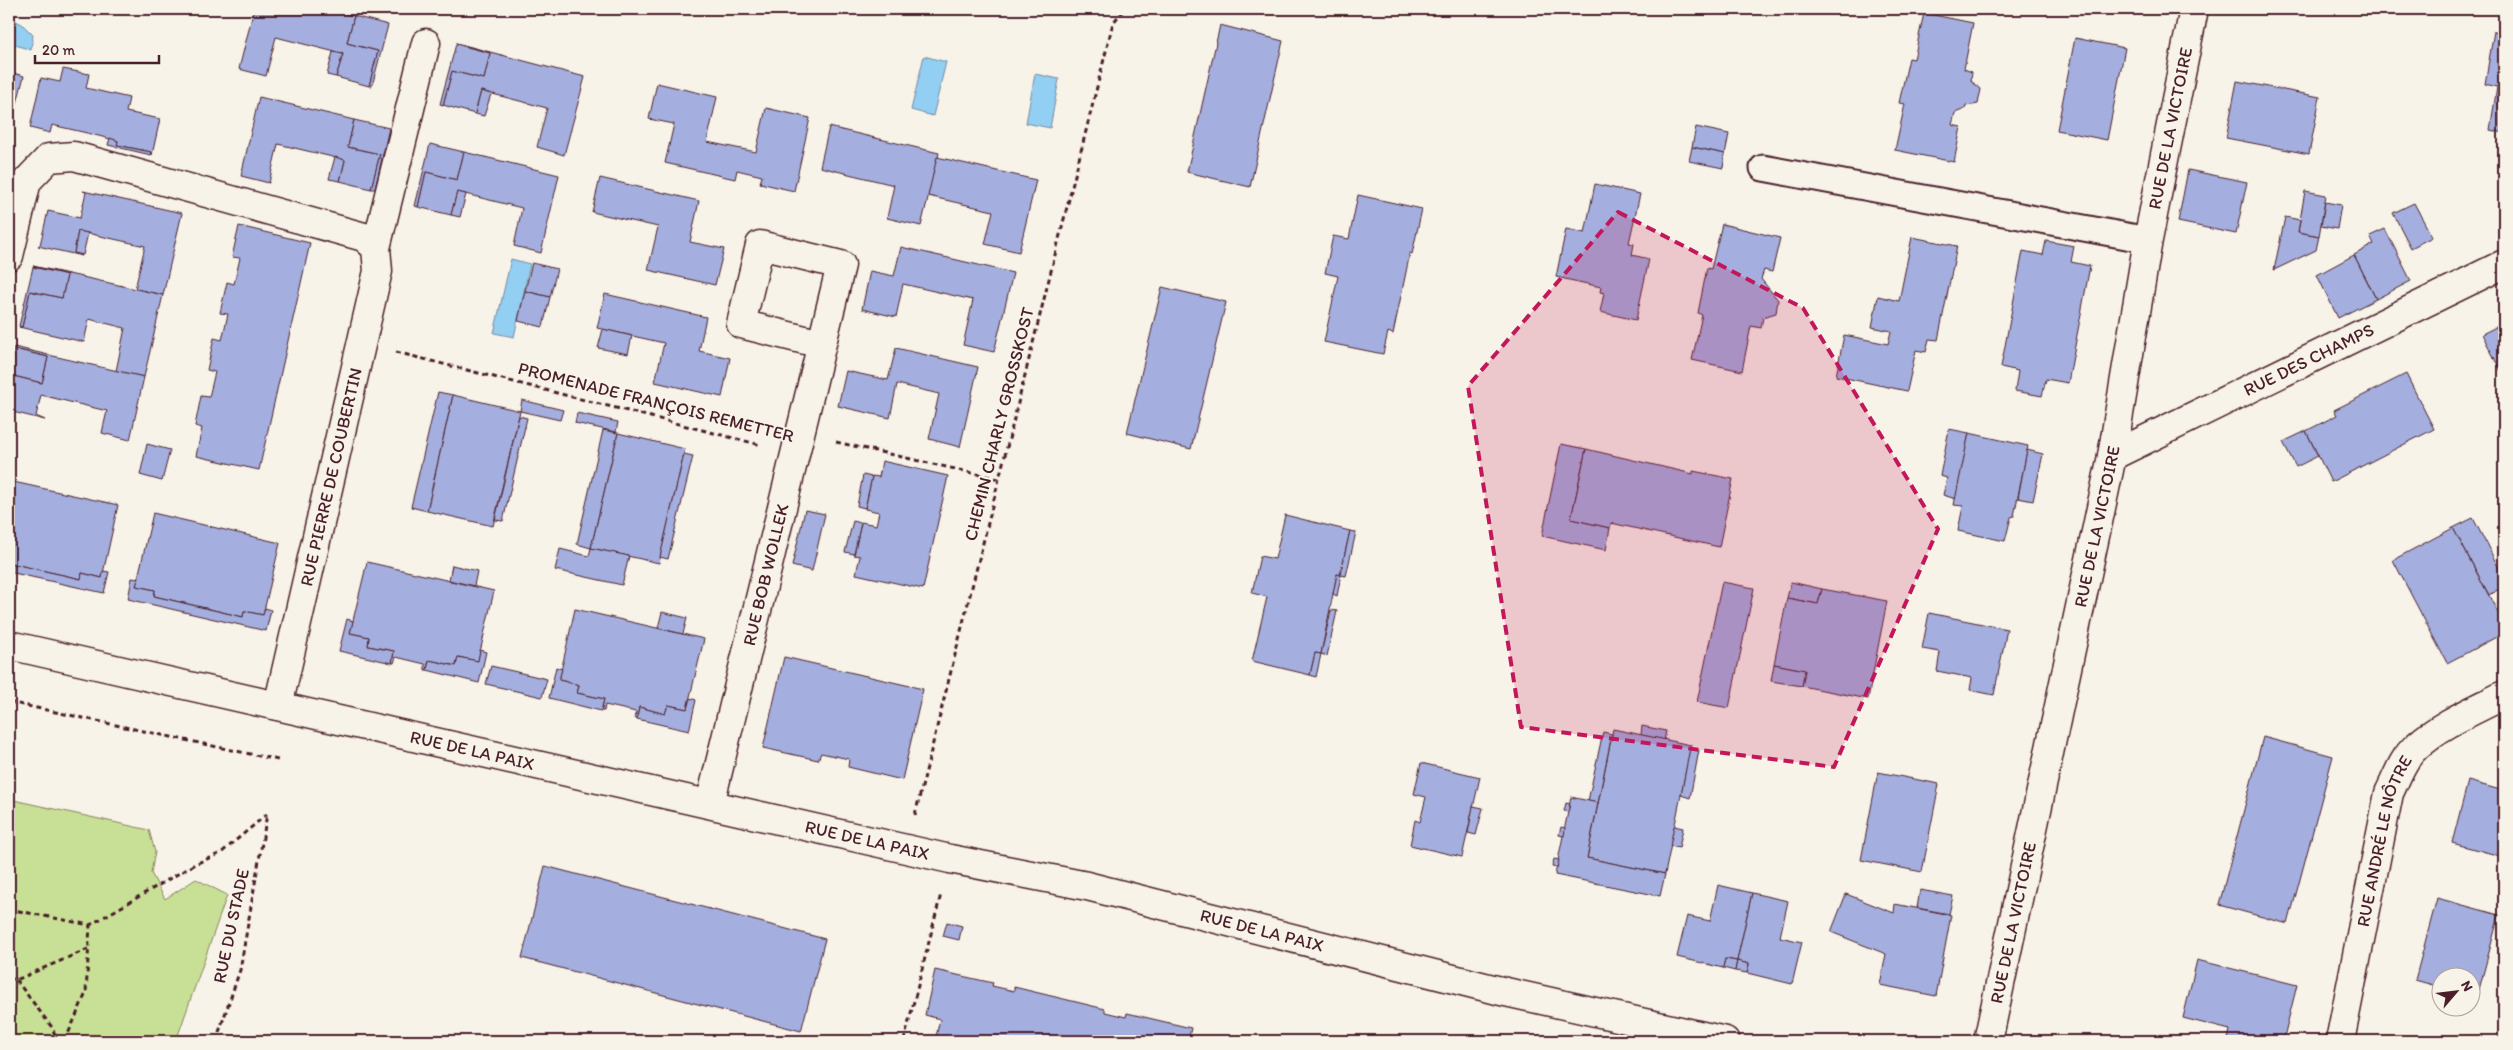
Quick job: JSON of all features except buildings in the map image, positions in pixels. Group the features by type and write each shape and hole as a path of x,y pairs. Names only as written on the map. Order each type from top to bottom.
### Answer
{"street":[{"name":"RUE DE LA VICTOIRE","path":"1988,1041 2112,456 2148,240 2194,9"},
{"name":"RUE PIERRE DE COUBERTIN","path":"278,706 378,271 376,248 426,43"},
{"path":"9,256 27,181 49,158 74,156 364,237 376,248"},
{"name":"RUE DES CHAMPS","path":"2112,456 2504,264"},
{"name":"RUE BOB WOLLEK","path":"710,804 821,344"},
{"name":"RUE DE LA PAIX","path":"9,645 950,859 1087,886 1497,990 1725,1041"},
{"name":"RUE ANDRÉ LE NÔTRE","path":"2340,1041 2389,793 2402,765 2416,747 2434,732 2504,695"}],"lane":[{"path":"1763,168 2148,240"}],"path":[{"name":"CHEMIN CHARLY GROSSKOST","path":"906,849 1114,23 1124,9"},
{"name":"PROMENADE FRANÇOIS REMETTER","path":"362,343 795,454 817,438 999,479"},
{"path":"9,702 278,760"},
{"name":"RUE DU STADE","path":"90,925 195,864 222,853 267,814 240,970 216,1041"},
{"path":"904,1041 950,859"},
{"path":"9,909 90,925 86,994 64,1041"},
{"path":"16,980 88,949"},
{"path":"9,978 16,980 51,1026 58,1041"}],"highlighted area":[{"path":"1618,212 1803,308 1938,529 1834,767 1521,727 1468,386"}],"green space":[{"path":"9,799 149,830 155,852 151,873 165,899 196,879 227,895 176,1041 9,1041"}],"water":[{"path":"9,18 22,24 33,35 31,50 9,43"},
{"path":"924,56 946,62 933,116 911,110"},
{"path":"1035,74 1059,79 1050,128 1026,123"},
{"path":"511,259 530,264 514,337 494,333"}]}
